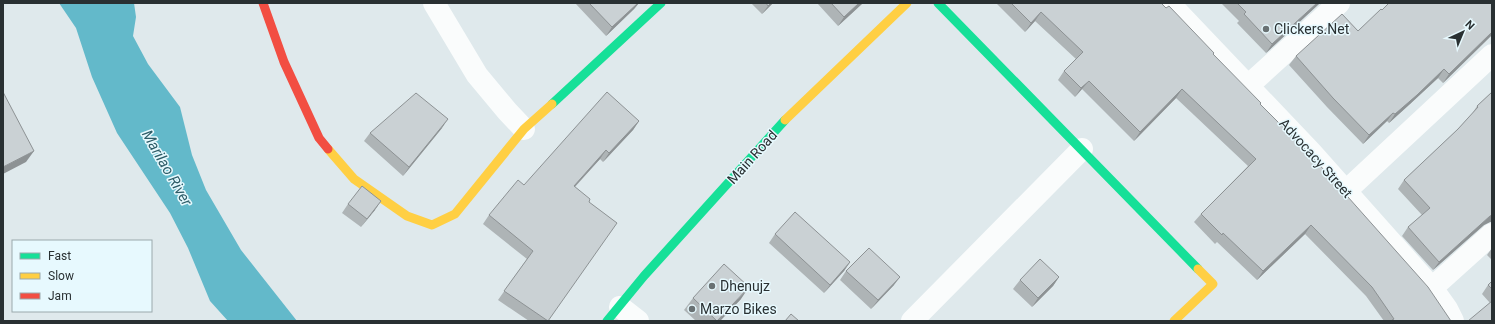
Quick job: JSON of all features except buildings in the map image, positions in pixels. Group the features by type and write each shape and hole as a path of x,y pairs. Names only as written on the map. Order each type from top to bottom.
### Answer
{"street":[{"path":"263,3 284,62 319,138 354,179 407,216 432,225 455,214 524,129 661,3"},
{"path":"434,3 477,76 524,129"},
{"name":"Main Road","path":"614,314 644,276 791,114 906,3"},
{"path":"938,3 1213,284 1174,321"},
{"name":"Advocacy Street","path":"1169,3 1249,85 1346,191 1432,288 1447,309 1453,321"},
{"path":"1249,85 1339,3"},
{"path":"1346,191 1492,56"},
{"path":"912,321 1082,149"},
{"path":"1432,288 1492,234"},
{"path":"614,314 638,321"}],"water":[{"name":"Marilao River","path":"59,3 134,3 136,17 133,36 148,64 180,107 192,155 206,190 241,250 297,321 228,321 210,301 188,248 170,213 117,133 92,77 76,28"}],"traffic: fast":[{"path":"552,104 661,3"},
{"path":"938,3 1198,269"},
{"path":"607,321 644,276 785,120"}],"traffic: slow":[{"path":"785,120 907,3"},
{"path":"328,149 354,179 407,216 432,225 455,214 524,129 552,104"},
{"path":"1174,321 1213,284 1198,269"}],"traffic: jam":[{"path":"263,3 284,62 319,138 328,149"}],"place":[{"name":"Clickers.Net","path":"1266,29"},
{"name":"Dhenujz","path":"712,286"},
{"name":"Marzo Bikes","path":"692,309"}]}
